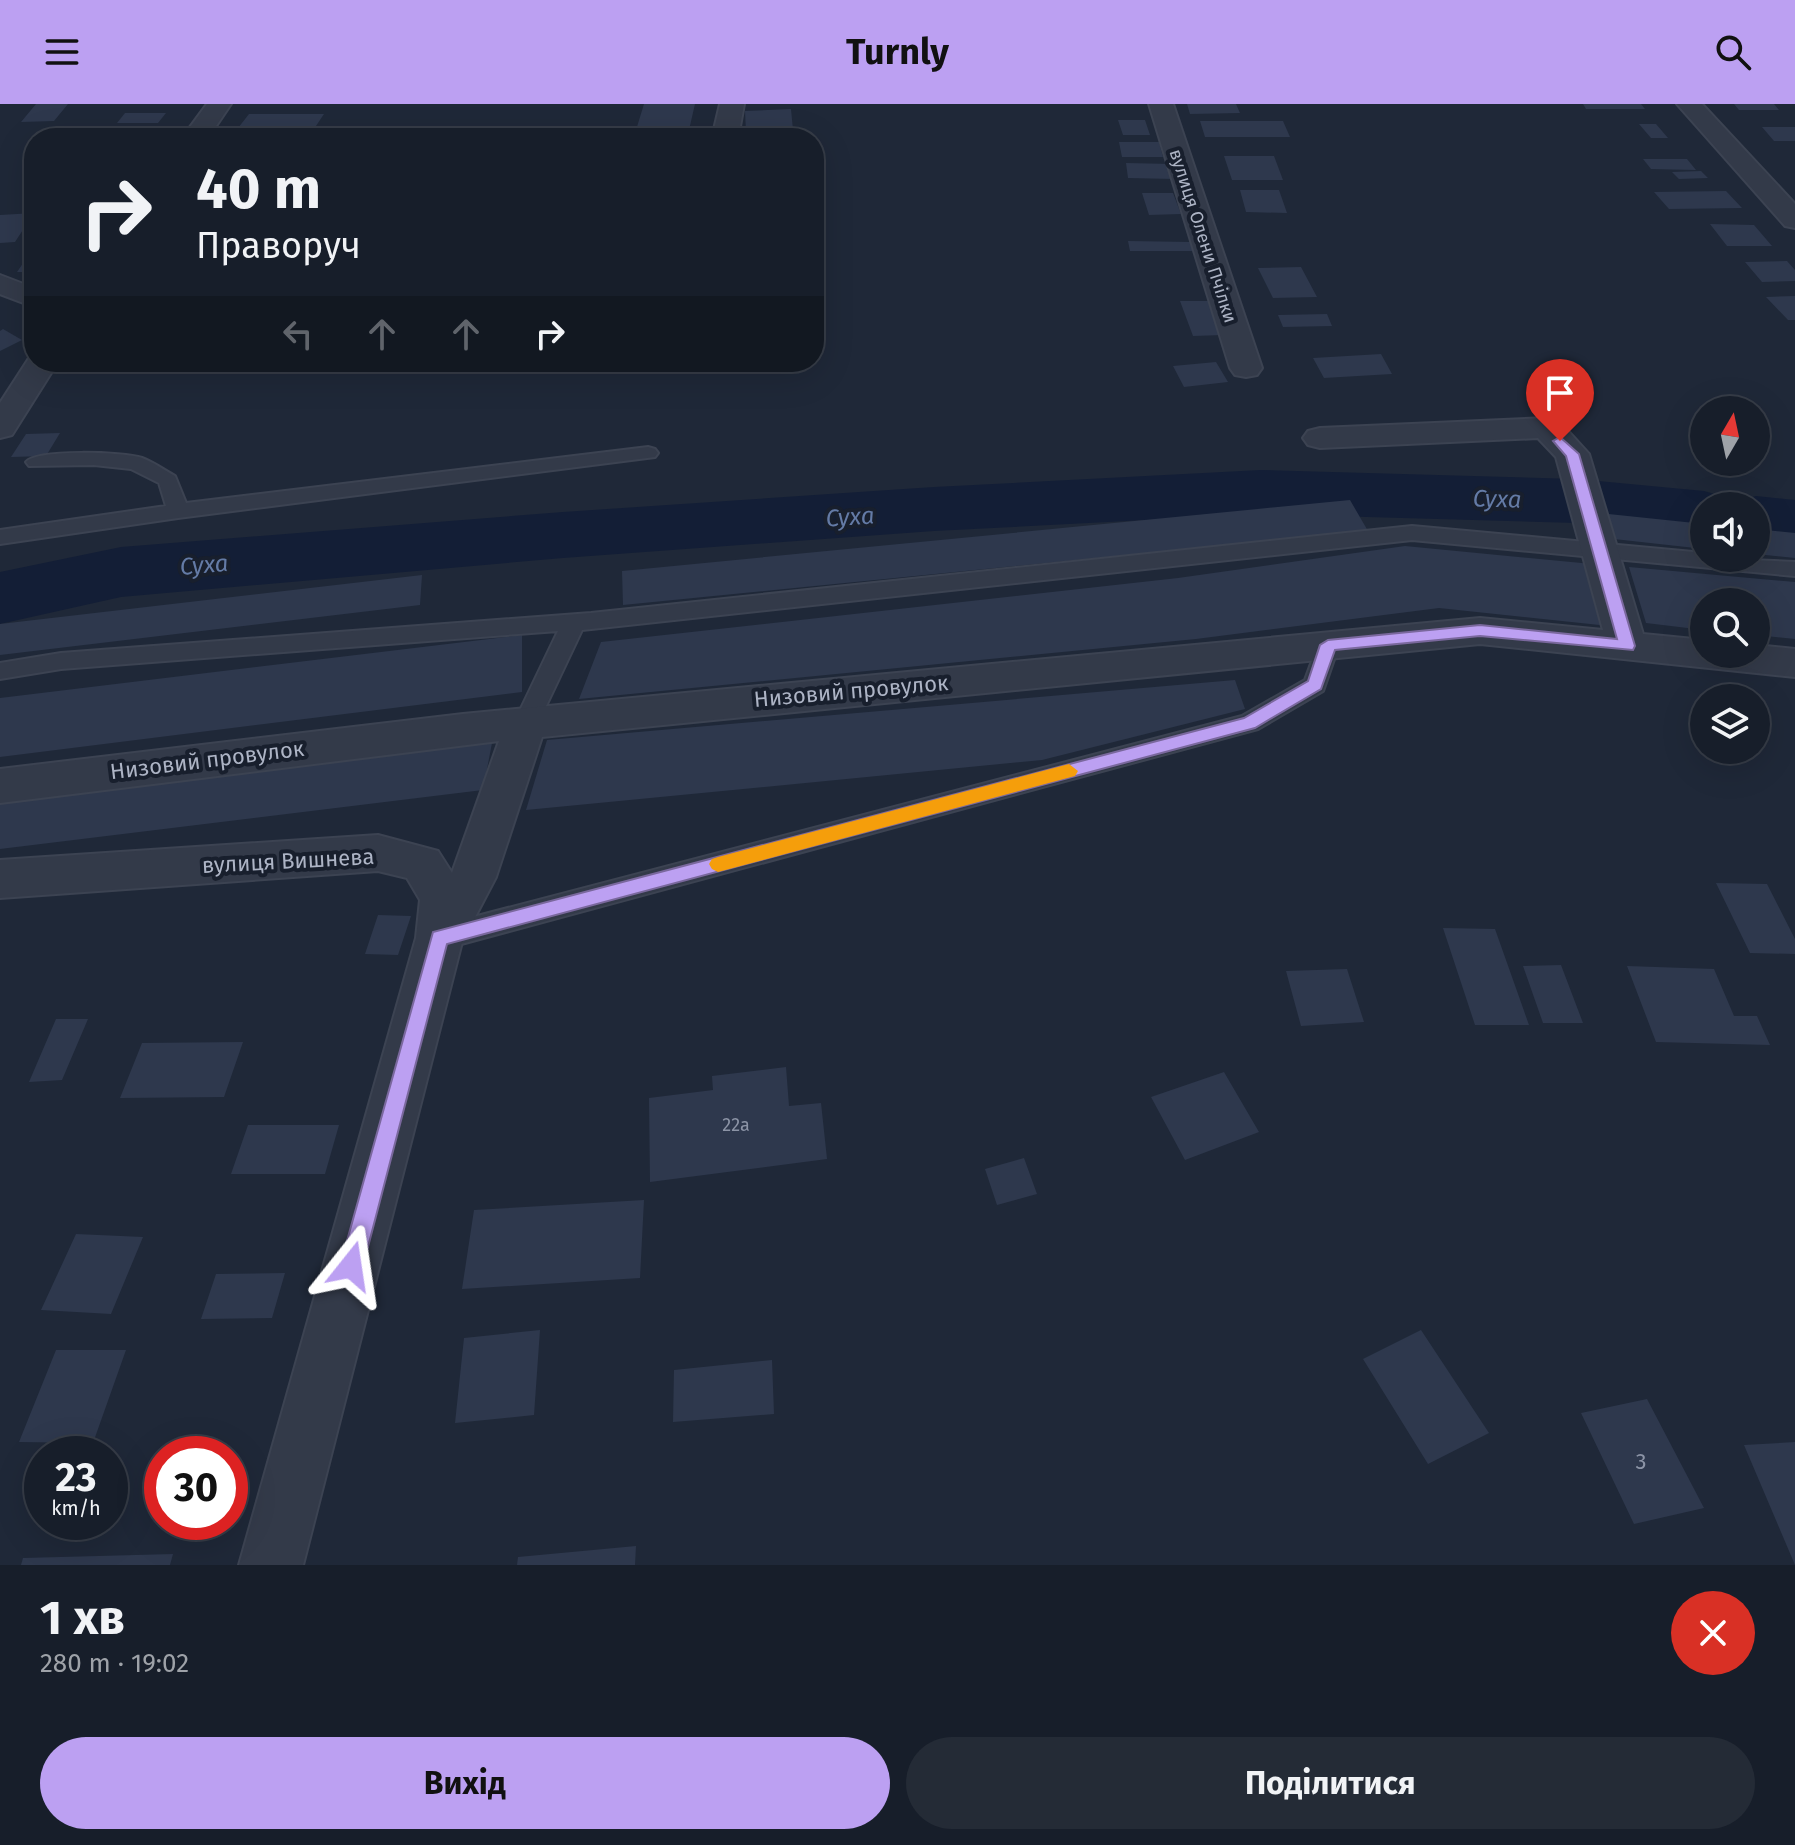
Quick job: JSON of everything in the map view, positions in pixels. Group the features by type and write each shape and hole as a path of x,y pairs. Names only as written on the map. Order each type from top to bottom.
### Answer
{"street":[{"path":"202,128 219,104"},
{"path":"727,128 732,104"},
{"name":"вулиця Олени Пчілки","path":"1161,104 1246,368"},
{"path":"1689,104 1795,220"},
{"path":"0,284 24,294"},
{"path":"0,428 36,372"},
{"path":"1320,438 1547,428 1572,454 1627,646"},
{"name":"Низовий провулок","path":"0,786 526,723 1480,631 1690,652"},
{"name":"Низовий провулок","path":"1770,660 1795,663"},
{"path":"439,938 473,877 526,723"},
{"name":"вулиця Вишнева","path":"0,879 378,853 422,864 443,898 439,938 271,1565"}],"lane":[{"path":"0,537 178,511 648,453"},
{"path":"36,462 94,459 136,463 168,480 178,511"},
{"path":"0,671 61,661 574,622 1412,533 1795,569"},
{"path":"526,723 574,622"},
{"path":"439,938 1249,723 1315,685 1328,645"}],"building":[{"path":"36,104 68,104 54,121 21,122"},
{"path":"644,104 695,104 689,128 637,128"},
{"path":"1187,104 1236,104 1240,113 1190,114"},
{"path":"1583,104 1641,104 1645,109 1586,109"},
{"path":"1734,104 1774,104 1779,110 1739,110"},
{"path":"791,109 793,128 746,128 745,111"},
{"path":"125,113 166,113 158,123 117,123"},
{"path":"249,114 324,114 315,128 238,128"},
{"path":"1118,120 1145,120 1150,135 1123,135"},
{"path":"1200,121 1283,121 1290,137 1205,137"},
{"path":"1639,124 1656,124 1668,138 1651,138"},
{"path":"1762,127 1795,127 1795,141 1774,141"},
{"path":"1119,142 1159,142 1163,157 1122,157"},
{"path":"1224,156 1274,156 1283,180 1232,180"},
{"path":"1643,159 1687,159 1696,170 1651,169"},
{"path":"1126,163 1172,164 1175,179 1128,178"},
{"path":"1701,171 1708,178 1679,179 1672,172"},
{"path":"1240,190 1279,190 1287,213 1246,212"},
{"path":"1726,191 1742,208 1669,209 1654,192"},
{"path":"1142,193 1173,193 1181,214 1149,215"},
{"path":"24,214 24,228 15,242 0,243 0,215"},
{"path":"1710,224 1754,225 1772,246 1727,246"},
{"path":"1128,241 1191,242 1193,251 1130,251"},
{"path":"1787,261 1795,270 1795,281 1762,282 1745,262"},
{"path":"1301,267 1317,297 1273,298 1258,268"},
{"path":"1795,296 1795,320 1788,320 1766,297"},
{"path":"1180,301 1209,301 1223,335 1193,336"},
{"path":"1327,314 1332,326 1283,327 1278,315"},
{"path":"3,329 22,340 0,351 0,331"},
{"path":"1381,354 1392,374 1324,378 1313,358"},
{"path":"1216,362 1228,382 1184,387 1173,366"},
{"path":"60,433 46,456 11,457 26,434"},
{"path":"1350,500 1368,531 623,605 622,571"},
{"path":"1599,513 1690,523 1690,547 1605,538"},
{"path":"1770,530 1795,533 1795,558 1770,555"},
{"path":"1405,546 1592,564 1609,626 1439,608 1196,639 579,699 601,642 1178,578"},
{"path":"1629,567 1795,582 1795,639 1770,636 1770,588 1690,588 1690,628 1646,623"},
{"path":"422,575 420,605 0,655 0,624"},
{"path":"522,635 522,692 0,757 0,698"},
{"path":"1235,680 1245,709 1042,760 526,810 547,740"},
{"path":"492,743 483,790 0,849 0,800"},
{"path":"1716,883 1767,884 1795,939 1795,954 1750,953"},
{"path":"378,915 411,916 398,955 365,954"},
{"path":"1443,928 1495,929 1529,1025 1475,1025"},
{"path":"1561,965 1583,1023 1543,1023 1523,966"},
{"path":"1627,966 1714,969 1734,1016 1757,1016 1770,1045 1656,1042"},
{"path":"1347,969 1364,1022 1301,1026 1286,971"},
{"path":"56,1019 88,1019 62,1080 29,1082"},
{"path":"243,1042 224,1097 120,1098 142,1043"},
{"path":"786,1067 789,1106 821,1103 827,1159 650,1182 649,1098 713,1090 712,1076"},
{"path":"1224,1072 1259,1132 1185,1160 1151,1097"},
{"path":"248,1125 339,1125 325,1174 231,1174"},
{"path":"1024,1158 1037,1194 997,1205 985,1169"},
{"path":"644,1200 640,1278 462,1289 474,1210"},
{"path":"76,1234 143,1237 111,1314 41,1310"},
{"path":"285,1273 272,1318 201,1319 216,1274"},
{"path":"540,1330 534,1415 455,1423 464,1338"},
{"path":"1421,1330 1489,1433 1428,1464 1363,1359"},
{"path":"56,1350 126,1350 95,1436 24,1436 24,1442 19,1442"},
{"path":"772,1360 774,1414 673,1422 674,1370"},
{"path":"1647,1399 1704,1508 1634,1524 1581,1413"},
{"path":"1795,1442 1795,1565 1744,1445"},
{"path":"636,1546 635,1565 517,1565 518,1557"},
{"path":"173,1554 170,1565 21,1565 23,1558"}],"waterway":[{"name":"Суха","path":"0,598 121,572 563,535 934,509 1261,492 1577,501 1690,513"},
{"name":"Суха","path":"1770,520 1795,523"}],"slow traffic":[{"path":"718,864 1069,771"}],"route":[{"path":"351,1266 439,938 1249,723 1315,685 1328,645 1480,631 1627,646 1572,454 1560,441"}]}
